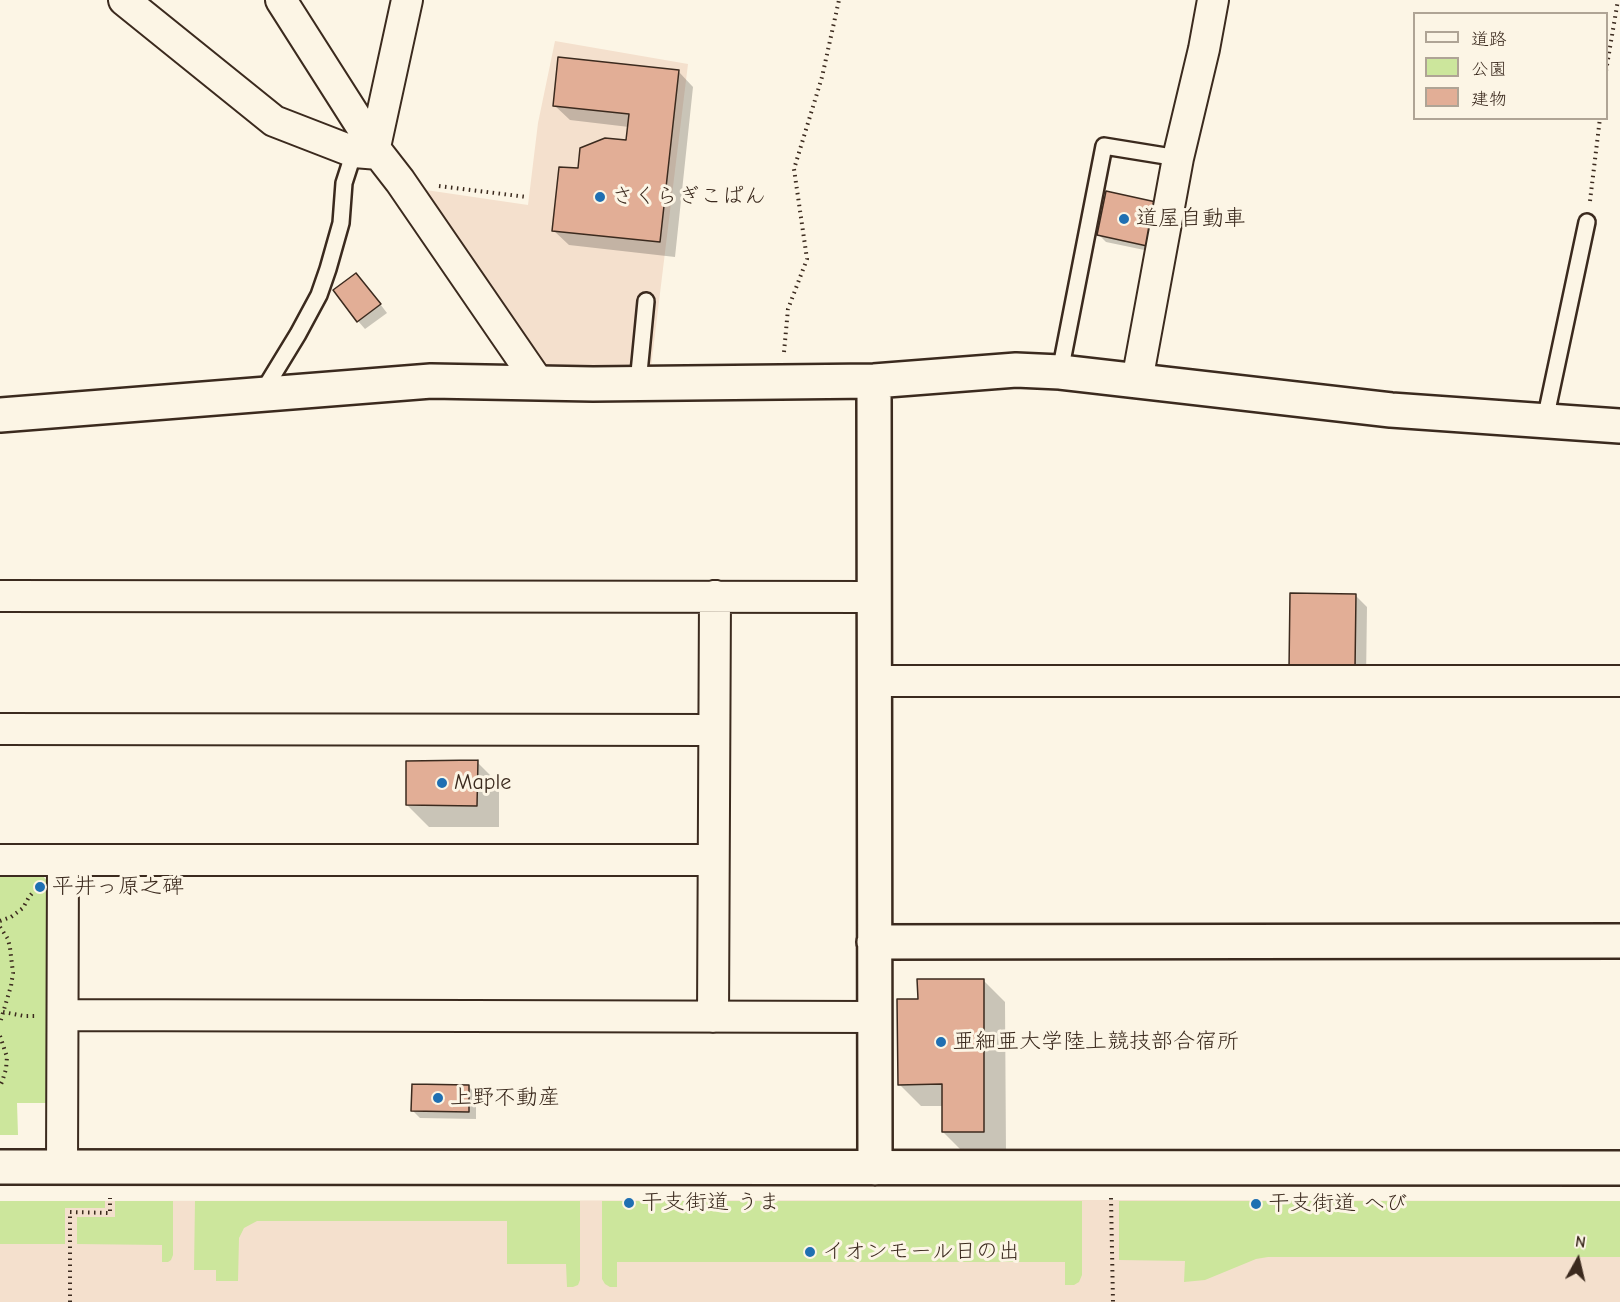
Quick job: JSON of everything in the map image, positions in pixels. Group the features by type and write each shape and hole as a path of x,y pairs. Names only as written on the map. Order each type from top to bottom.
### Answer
{"street":[{"path":"124,0 274,121 369,151"},
{"path":"281,0 369,151 400,181 538,382"},
{"path":"369,151 407,0"},
{"path":"1137,381 1178,158 1204,49 1213,0"},
{"path":"0,415 432,381 592,384 874,381 1016,370 1060,372 1391,410 1620,426"},
{"path":"874,381 875,1168"},
{"path":"0,596 874,597"},
{"path":"713,1017 715,596"},
{"path":"874,681 1620,681"},
{"path":"0,729 714,730"},
{"path":"0,860 713,860"},
{"path":"63,860 52,1015 63,1167"},
{"path":"874,942 1620,941"},
{"path":"52,1015 874,1017"},
{"path":"0,1167 1620,1168"}],"lane":[{"path":"1060,372 1104,146 1178,158"},
{"path":"262,394 319,295 341,223 344,183 369,151"},
{"path":"1545,420 1587,222"},
{"path":"638,383 646,301"}],"path":[{"path":"781,382 788,309 807,259 794,169 822,77 839,0"},
{"path":"1608,59 1618,0"},
{"path":"1587,222 1600,120"},
{"path":"400,181 526,197"},
{"path":"0,921 11,917 23,908 38,888"},
{"path":"0,927 8,939 13,960 11,986 0,1023"},
{"path":"3,1012 24,1016 52,1015"},
{"path":"0,1036 7,1057 6,1069 0,1086"},
{"path":"1111,1195 1113,1302"},
{"path":"70,1302 70,1212 110,1213 110,1201"}],"shaded area":[{"name":"さくらぎこぱん","path":"555,41 688,64 651,367 539,365 419,189 528,205 538,123"},
{"name":"イオンモール日の出","path":"0,1201 1620,1201 1620,1302 0,1302"}],"green space":[{"path":"0,874 41,874 52,886 50,1103 17,1103 18,1135 0,1135"},
{"path":"0,1201 105,1201 105,1208 65,1208 65,1244 0,1244"},
{"path":"115,1201 173,1201 173,1255 171,1260 162,1262 162,1245 77,1244 77,1217 115,1217"},
{"path":"195,1201 580,1201 580,1280 578,1285 567,1287 566,1264 507,1264 507,1221 257,1221 244,1228 239,1238 238,1281 216,1281 216,1270 194,1270"},
{"path":"602,1201 1082,1201 1082,1275 1079,1282 1074,1285 1065,1285 1065,1262 617,1262 617,1287 610,1287 602,1279"},
{"path":"1119,1201 1620,1201 1620,1257 1268,1257 1256,1259 1205,1280 1184,1282 1185,1261 1119,1260"}],"building":[{"path":"558,57 679,70 660,242 552,231 559,167 578,168 580,148 605,138 626,140 629,114 553,106"},
{"path":"1106,191 1156,202 1147,246 1097,235"},
{"path":"356,273 381,304 357,322 333,290"},
{"path":"1290,593 1356,594 1355,669 1289,669"},
{"name":"Maple","path":"478,760 477,806 406,805 406,761"},
{"name":"亜細亜大学陸上競技部合宿所","path":"917,979 984,979 984,1132 942,1132 942,1084 898,1085 897,999 918,999"},
{"path":"412,1084 469,1085 469,1112 411,1111"}],"place":[{"name":"さくらぎこぱん","path":"600,197"},
{"name":"道屋自動車","path":"1124,219"},
{"name":"Maple","path":"442,783"},
{"name":"平井っ原之碑","path":"40,887"},
{"name":"亜細亜大学陸上競技部合宿所","path":"941,1042"},
{"name":"上野不動産","path":"438,1098"},
{"name":"干支街道 うま","path":"629,1203"},
{"name":"干支街道 へび","path":"1256,1204"},
{"name":"イオンモール日の出","path":"810,1252"}]}
